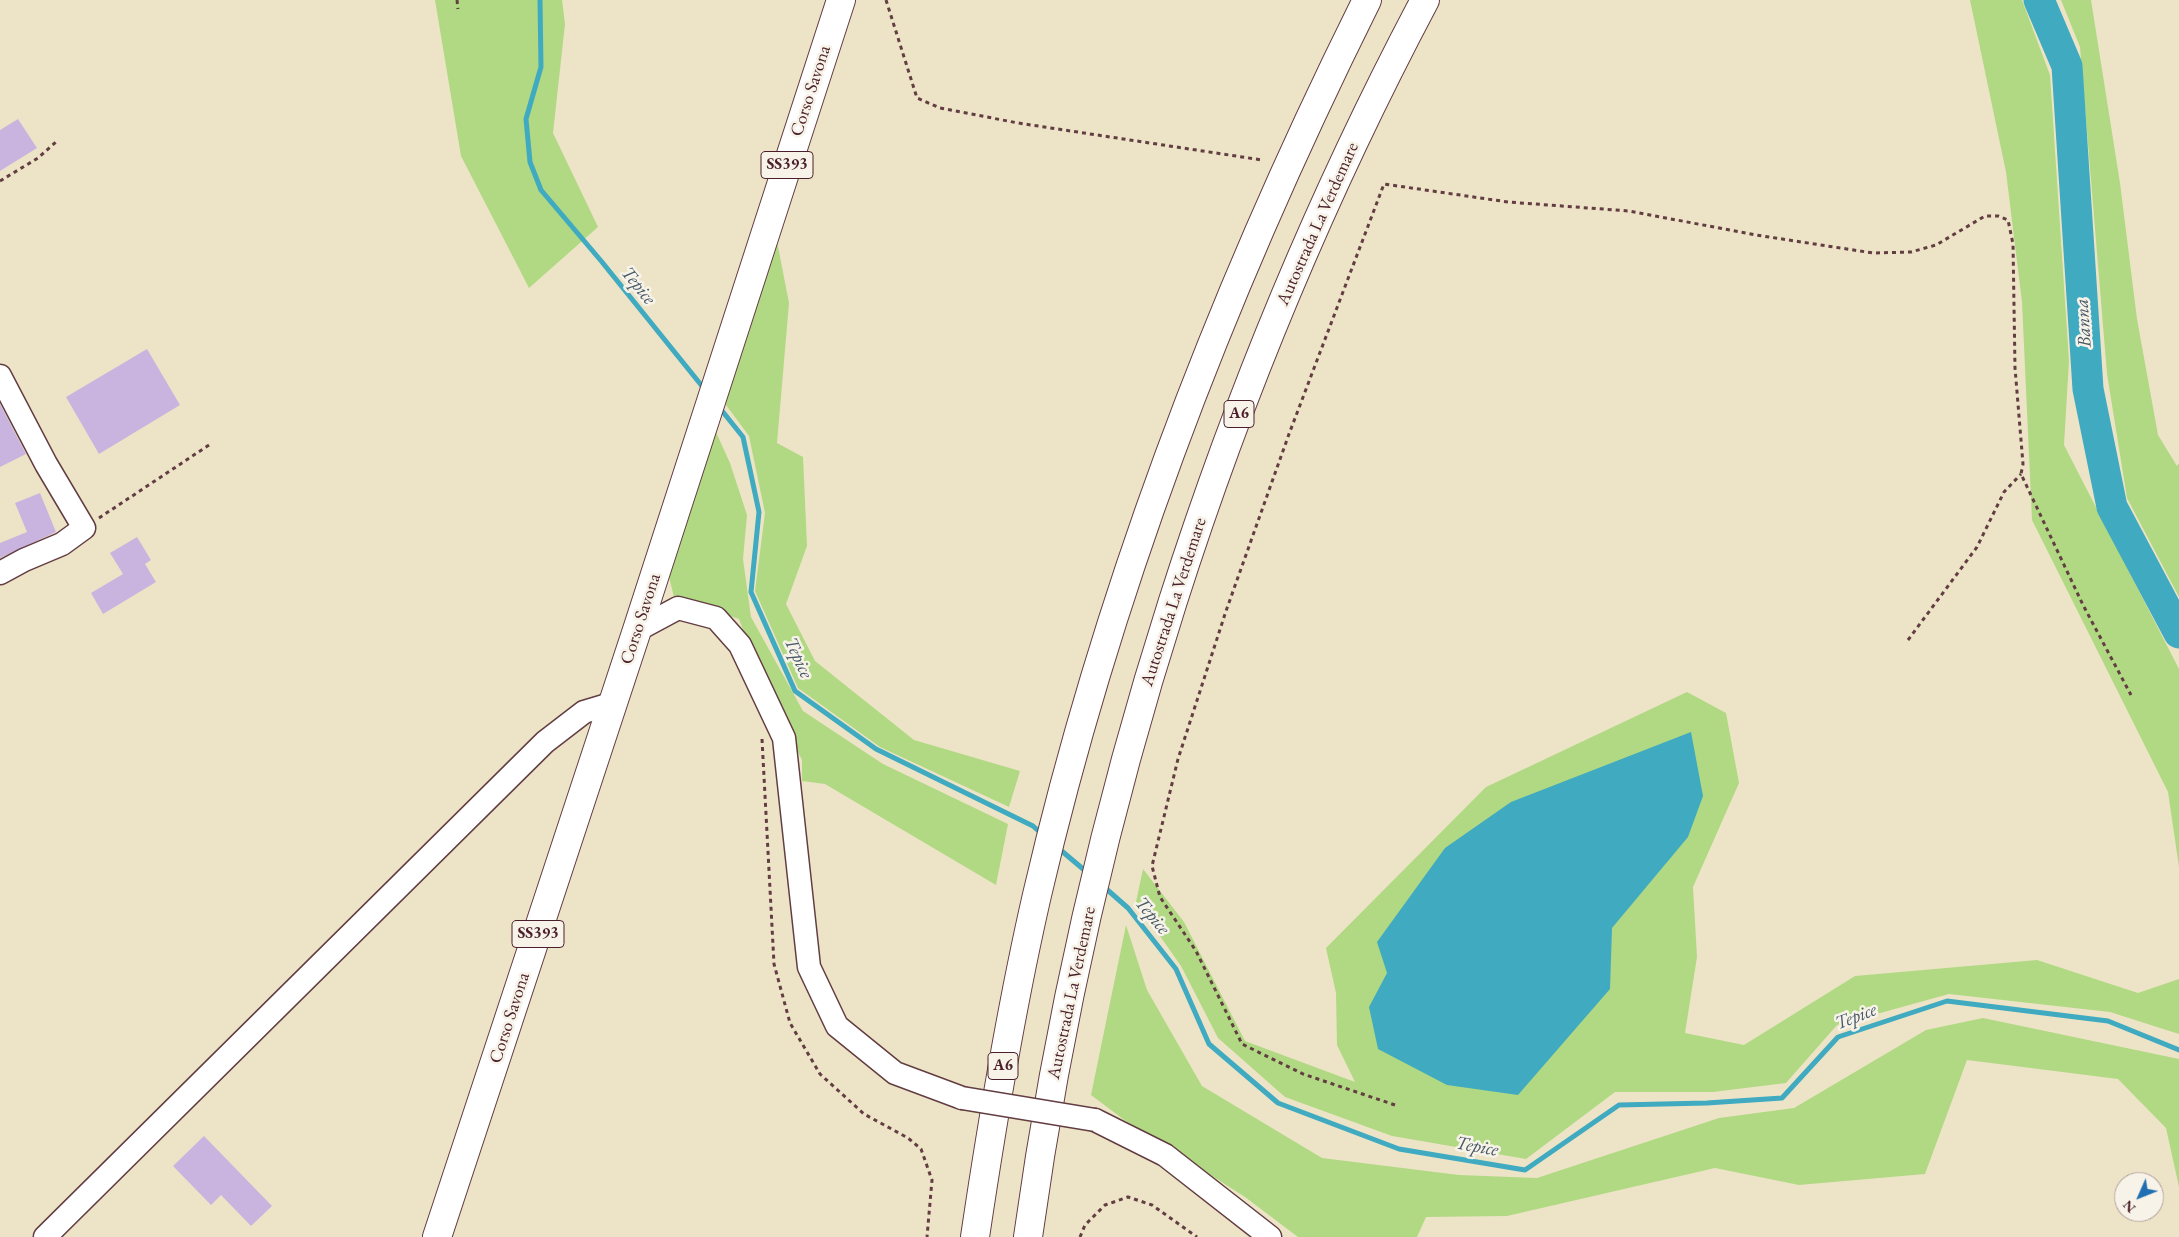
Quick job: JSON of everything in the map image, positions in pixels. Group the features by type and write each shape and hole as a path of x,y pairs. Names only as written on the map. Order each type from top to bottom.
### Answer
{"main road":[{"name":"Corso Savona","path":"437,1237 638,630 841,0"},
{"name":"A6","path":"975,1237 1012,1017 1037,896 1057,813 1095,678 1133,558 1183,415 1219,323 1325,83 1367,0"},
{"name":"Autostrada La Verdemare","path":"1028,1237 1039,1159 1062,1030 1124,767 1154,659 1199,524 1282,302 1332,189 1425,0"}],"street":[{"path":"0,376 46,464 84,528 62,544 24,560 0,573"},
{"path":"638,630 678,608 716,618 740,645 784,738 809,967 837,1026 895,1073 962,1098 1095,1120 1165,1155 1270,1237"},
{"path":"45,1237 545,742 584,712 614,703"}],"path":[{"path":"457,0 458,9"},
{"path":"886,0 917,98 940,108 1018,123 1262,160"},
{"path":"0,181 38,158 56,141"},
{"path":"1395,1105 1303,1074 1242,1044 1196,951 1160,897 1152,866 1178,759 1226,611 1293,425 1384,184 1508,202 1629,211 1756,235 1874,253 1912,252 1936,245 1985,216 1998,216 2008,220 2013,244 2016,368 2023,464 2021,474 2004,492 1977,546 1908,640"},
{"path":"84,528 209,444"},
{"path":"2021,474 2083,605 2131,695"},
{"path":"1080,1237 1085,1225 1105,1205 1128,1197 1152,1205 1197,1237"}],"green space":[{"path":"435,0 562,0 565,24 553,133 598,227 529,288 461,156"},
{"path":"1970,0 2022,0 2050,75 2069,361 2064,445 2179,669 2179,867 2168,792 2032,520 2022,302 2006,172"},
{"path":"2061,0 2091,0 2120,183 2137,319 2158,435 2177,466 2179,463 2179,597 2127,498 2107,374 2080,47"},
{"path":"776,236 789,303 777,443 803,457 807,546 786,604 815,661 914,740 1020,771 1009,807 880,747 798,688 755,591 765,513 749,436 723,401"},
{"path":"715,430 730,463 747,515 743,559 751,617 803,711 883,764 1008,824 996,885 825,784 802,781 802,760 760,675 739,619 674,597 668,573"},
{"path":"1687,692 1726,713 1739,783 1693,887 1697,957 1685,1033 1744,1045 1855,976 2037,960 2138,993 2179,979 2179,1034 2110,1012 1949,994 1837,1025 1786,1083 1713,1092 1615,1092 1526,1159 1392,1136 1285,1097 1218,1038 1181,966 1136,902 1143,869 1184,922 1245,1041 1355,1082 1337,1045 1336,993 1326,948 1486,787"},
{"path":"1126,925 1147,990 1202,1086 1322,1158 1459,1175 1537,1178 1719,1118 1794,1108 1926,1030 1983,1018 2179,1059 2179,1187 2166,1128 2118,1079 1967,1060 1925,1174 1799,1185 1715,1168 1507,1216 1426,1217 1417,1237 1298,1237 1245,1197 1123,1119 1091,1095"}],"water":[{"path":"1691,732 1703,796 1688,837 1612,928 1610,989 1518,1095 1447,1085 1378,1049 1369,1007 1387,973 1377,942 1445,848 1511,802"}],"building":[{"path":"18,119 37,148 0,171 0,130"},
{"path":"147,349 180,405 99,454 66,397"},
{"path":"0,404 26,454 0,467"},
{"path":"40,493 56,532 0,558 0,543 27,532 15,503"},
{"path":"137,537 151,560 145,564 156,582 103,614 91,593 123,574 110,553"},
{"path":"204,1136 272,1206 251,1226 221,1195 211,1205 173,1166"}],"waterway":[{"name":"Tepice","path":"540,0 541,67 526,119 530,162 541,190 706,391"},
{"name":"Banna","path":"2039,0 2067,66 2088,389 2112,507 2179,633"},
{"name":"Tepice","path":"719,407 743,437 759,512 751,592 795,691 876,749 1033,826 1043,835"},
{"name":"Tepice","path":"1057,847 1089,874"},
{"name":"Tepice","path":"1103,886 1128,908 1176,969 1209,1044 1278,1103 1399,1149 1525,1170 1619,1105 1707,1103 1782,1098 1838,1037 1947,1001 2108,1021 2179,1050"}]}
